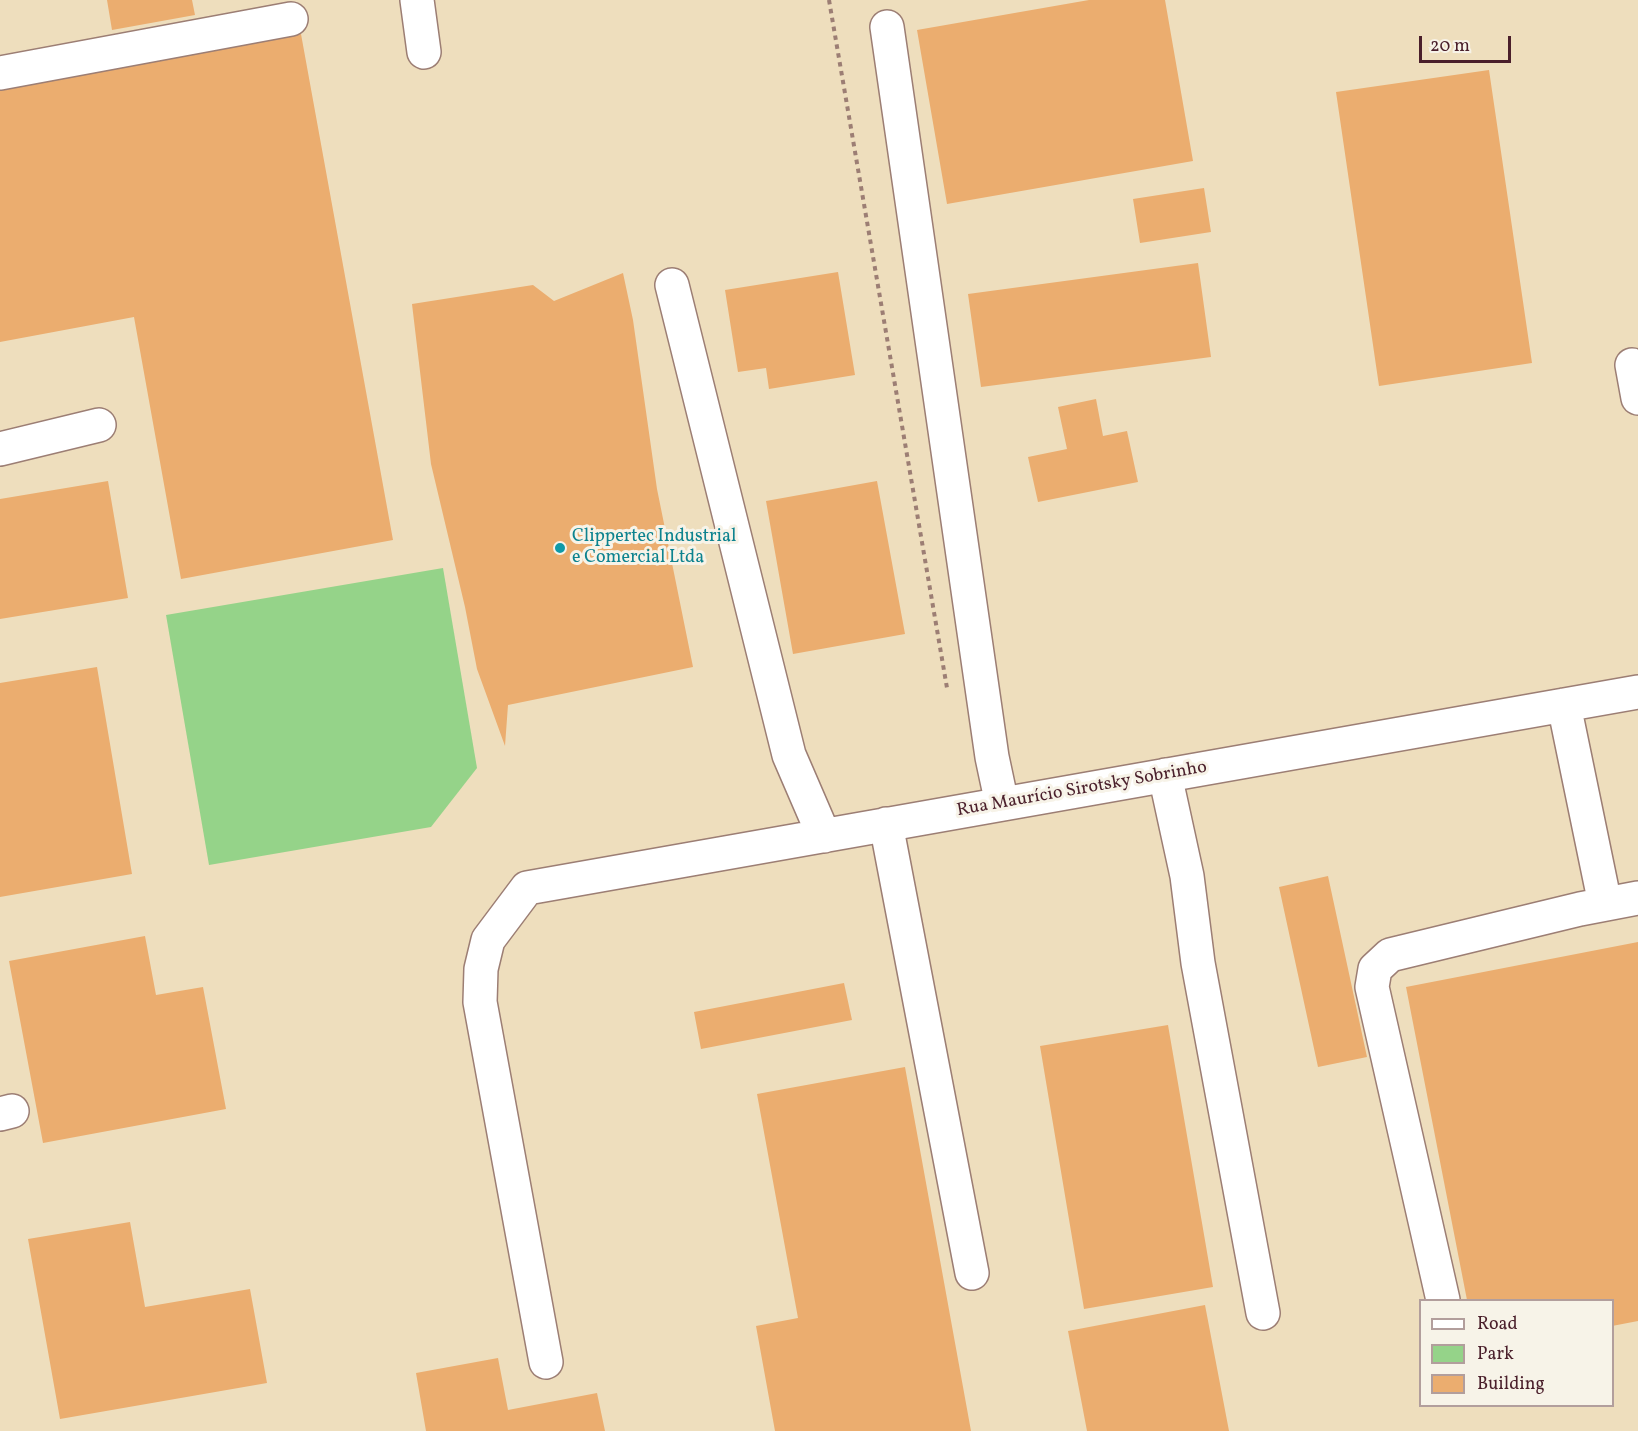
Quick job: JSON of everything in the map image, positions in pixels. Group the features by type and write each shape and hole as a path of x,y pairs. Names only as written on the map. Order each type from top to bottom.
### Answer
{"street":[{"path":"417,0 424,52"},
{"path":"0,73 291,19"},
{"path":"887,27 990,745 1002,804"},
{"path":"672,285 789,755 824,836"},
{"path":"1632,365 1638,398"},
{"path":"0,449 99,425"},
{"name":"Rua Maurício Sirotsky Sobrinho","path":"546,1362 480,1002 481,969 488,940 527,888 1638,692"},
{"path":"1564,705 1605,904"},
{"path":"1166,775 1187,876 1198,963 1263,1313"},
{"path":"886,824 972,1272"},
{"path":"1443,1299 1372,987 1376,969 1390,955 1638,898"}],"path":[{"path":"829,0 948,693"}],"green space":[{"path":"443,568 477,768 431,827 209,865 166,615"}],"building":[{"path":"107,0 192,0 195,15 112,30"},
{"path":"1089,0 1165,0 1193,161 947,204 917,30"},
{"path":"301,34 393,540 181,579 134,317 0,342 0,89"},
{"path":"1489,70 1532,363 1379,386 1336,92"},
{"path":"1204,188 1211,232 1140,243 1133,199"},
{"path":"1198,263 1211,357 981,387 968,294"},
{"path":"838,272 855,375 769,389 766,368 738,372 725,290"},
{"name":"Clippertec Industrial e Comercial Ltda","path":"623,273 633,320 657,489 693,667 508,705 505,746 477,669 465,607 431,464 412,304 533,285 554,301"},
{"path":"1096,399 1103,436 1127,431 1138,482 1038,502 1028,457 1067,449 1058,407"},
{"path":"108,481 128,598 0,619 0,499"},
{"path":"877,481 905,634 793,654 766,501"},
{"path":"97,667 132,874 0,897 0,683"},
{"path":"1328,876 1367,1057 1318,1067 1279,887"},
{"path":"145,936 156,995 203,987 226,1109 43,1143 9,961"},
{"path":"1638,942 1638,1321 1614,1326 1614,1299 1467,1299 1406,987"},
{"path":"844,983 852,1020 701,1049 694,1012"},
{"path":"1168,1025 1213,1287 1084,1309 1040,1046"},
{"path":"905,1067 971,1431 775,1431 756,1326 798,1318 757,1094"},
{"path":"130,1222 145,1307 250,1289 267,1383 60,1419 28,1239"},
{"path":"1205,1305 1229,1431 1087,1431 1068,1331"},
{"path":"498,1358 508,1410 597,1393 605,1431 426,1431 416,1373"}],"place":[{"name":"Clippertec Industrial e Comercial Ltda","path":"560,548"}]}
